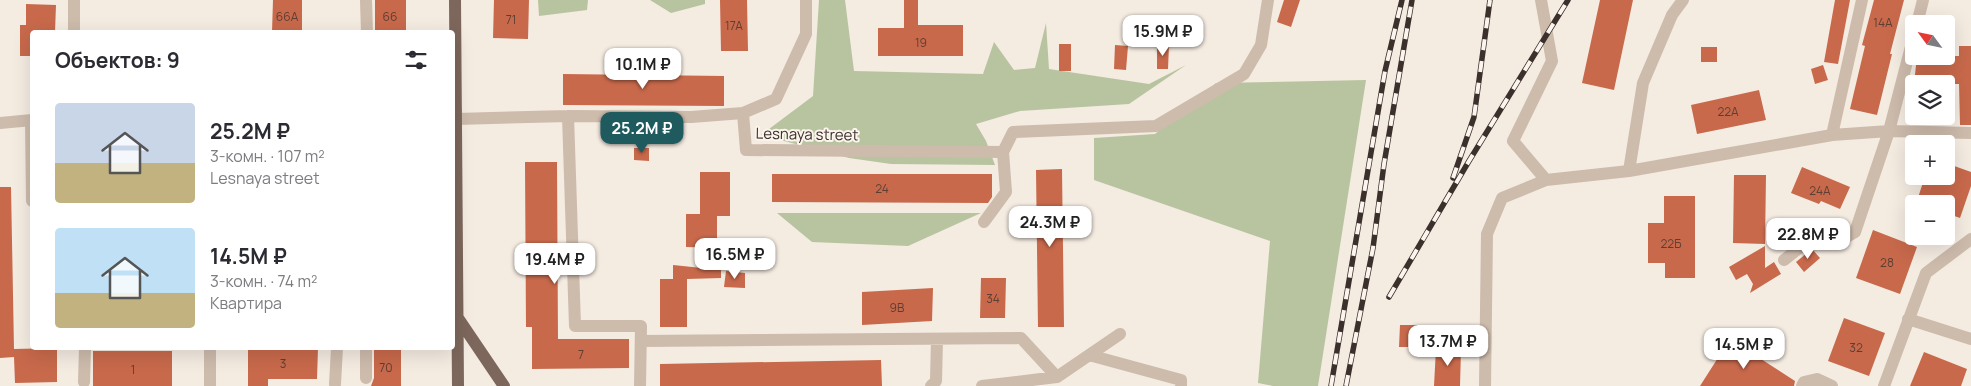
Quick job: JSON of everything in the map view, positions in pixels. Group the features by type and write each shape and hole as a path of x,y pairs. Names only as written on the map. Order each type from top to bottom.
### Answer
{"main road":[{"path":"455,0 455,30"},
{"path":"456,119 458,386"},
{"path":"458,318 504,386"}],"street":[{"path":"74,0 74,30"},
{"path":"366,0 367,30"},
{"path":"743,113 776,99 806,34 806,0"},
{"path":"984,222 1006,192 1003,152 1013,132 1156,126 1244,74 1262,45 1268,0"},
{"path":"1541,0 1552,61 1513,141 1546,180"},
{"path":"1629,171 1643,82 1672,15 1683,0"},
{"path":"1832,134 1862,0"},
{"path":"1919,15 1923,0"},
{"path":"1784,260 1812,238 1848,236 1855,232 1889,131 1906,65"},
{"path":"455,110 456,119"},
{"name":"Lesnaya street","path":"456,119 568,116 692,117 743,113 746,150 1003,152"},
{"path":"568,116 576,326 641,326 640,386"},
{"path":"0,122 30,120"},
{"path":"1485,386 1487,234 1502,198 1546,180 1629,171 1832,134 1889,131 1971,134"},
{"path":"1884,386 1926,272 1971,239"},
{"path":"1908,319 1971,339"},
{"path":"982,386 1055,382 1089,355 1120,334"},
{"path":"641,341 1021,338 1055,382"},
{"path":"931,386 936,381 937,339"},
{"path":"84,382 85,350"},
{"path":"210,350 210,386"},
{"path":"335,384 338,350"},
{"path":"366,350 366,378"},
{"path":"1089,355 1181,380 1181,386"},
{"path":"1802,386 1804,382 1817,379 1832,386"}],"green space":[{"path":"538,0 588,0 587,10 539,16"},
{"path":"650,0 705,0 705,4 671,13"},
{"path":"819,0 845,0 854,71 983,74 994,42 1014,70 1035,68 1046,23 1049,69 1149,84 1186,65 1129,104 1020,111 976,124 986,141 995,165 891,164 849,158 761,135 813,96"},
{"path":"1366,80 1318,386 1273,386 1258,383 1270,241 1094,180 1094,138 1155,134 1216,83"},
{"path":"777,213 981,213 908,246 812,242"}],"building":[{"path":"273,0 302,0 302,30 272,30"},
{"path":"375,0 406,0 406,30 375,30"},
{"path":"494,0 529,0 528,39 493,38"},
{"path":"720,0 747,0 748,51 721,51"},
{"path":"904,0 918,0 918,25 963,25 963,56 878,56 878,28 904,28"},
{"path":"1284,0 1300,0 1291,27 1277,22"},
{"path":"1600,0 1633,0 1614,90 1582,83"},
{"path":"1835,0 1850,0 1838,64 1824,62"},
{"path":"1874,0 1904,0 1877,115 1850,109 1865,46 1862,45"},
{"path":"26,4 56,5 55,30 30,30 30,56 20,56 20,25 26,25"},
{"path":"1059,44 1071,44 1071,71 1059,71"},
{"path":"1115,45 1128,46 1126,70 1114,69"},
{"path":"1157,45 1169,45 1168,69 1157,69"},
{"path":"1959,46 1971,46 1971,125 1960,125 1959,84 1955,84 1955,75 1915,75 1916,65 1955,65 1955,56 1959,56"},
{"path":"1701,47 1717,47 1717,62 1701,62"},
{"path":"1823,65 1828,80 1815,84 1811,69"},
{"path":"563,74 724,76 724,106 563,105"},
{"path":"1759,90 1766,120 1697,134 1691,105"},
{"path":"634,148 649,148 649,161 634,160"},
{"path":"525,162 557,162 558,339 629,339 629,368 532,369 532,327 526,327"},
{"path":"1955,166 1971,172 1971,186 1960,218 1955,216 1955,195 1919,195 1922,185 1955,185"},
{"path":"1802,167 1850,187 1840,209 1821,201 1819,204 1791,193"},
{"path":"1062,169 1064,327 1038,327 1036,170"},
{"path":"700,172 730,172 730,216 717,216 717,248 686,247 686,214 700,214"},
{"path":"772,174 992,174 992,197 988,203 772,202"},
{"path":"1734,175 1766,175 1765,244 1733,243"},
{"path":"0,187 11,187 14,349 57,350 57,382 15,383 14,357 0,358"},
{"path":"1664,196 1695,196 1695,278 1665,278 1665,263 1648,263 1648,223 1664,223"},
{"path":"1873,230 1905,242 1905,245 1917,247 1900,294 1856,278"},
{"path":"1765,246 1765,268 1774,262 1781,274 1750,293 1753,284 1747,274 1736,280 1729,267"},
{"path":"1812,249 1820,258 1804,272 1796,262"},
{"path":"673,265 721,270 721,278 687,279 687,327 660,327 660,279 673,279"},
{"path":"726,271 745,273 745,288 724,287"},
{"path":"981,278 1006,278 1005,318 980,318"},
{"path":"933,288 932,321 862,325 862,292"},
{"path":"1844,318 1885,333 1869,376 1828,361"},
{"path":"1400,325 1437,325 1437,347 1399,347"},
{"path":"1730,339 1795,381 1794,386 1700,386"},
{"path":"1436,348 1461,349 1460,386 1434,386"},
{"path":"248,350 318,350 317,379 268,379 268,386 248,386"},
{"path":"374,350 401,350 401,386 371,386 374,378"},
{"path":"93,351 172,351 172,386 93,386"},
{"path":"1924,352 1967,369 1961,386 1910,386"},
{"path":"881,360 882,386 660,386 660,364"}],"railway":[{"path":"1331,386 1385,71 1402,0"},
{"path":"1346,386 1373,248 1384,164 1412,0"},
{"path":"1453,178 1474,117 1490,0"},
{"path":"1389,297 1469,161 1568,0"}]}
